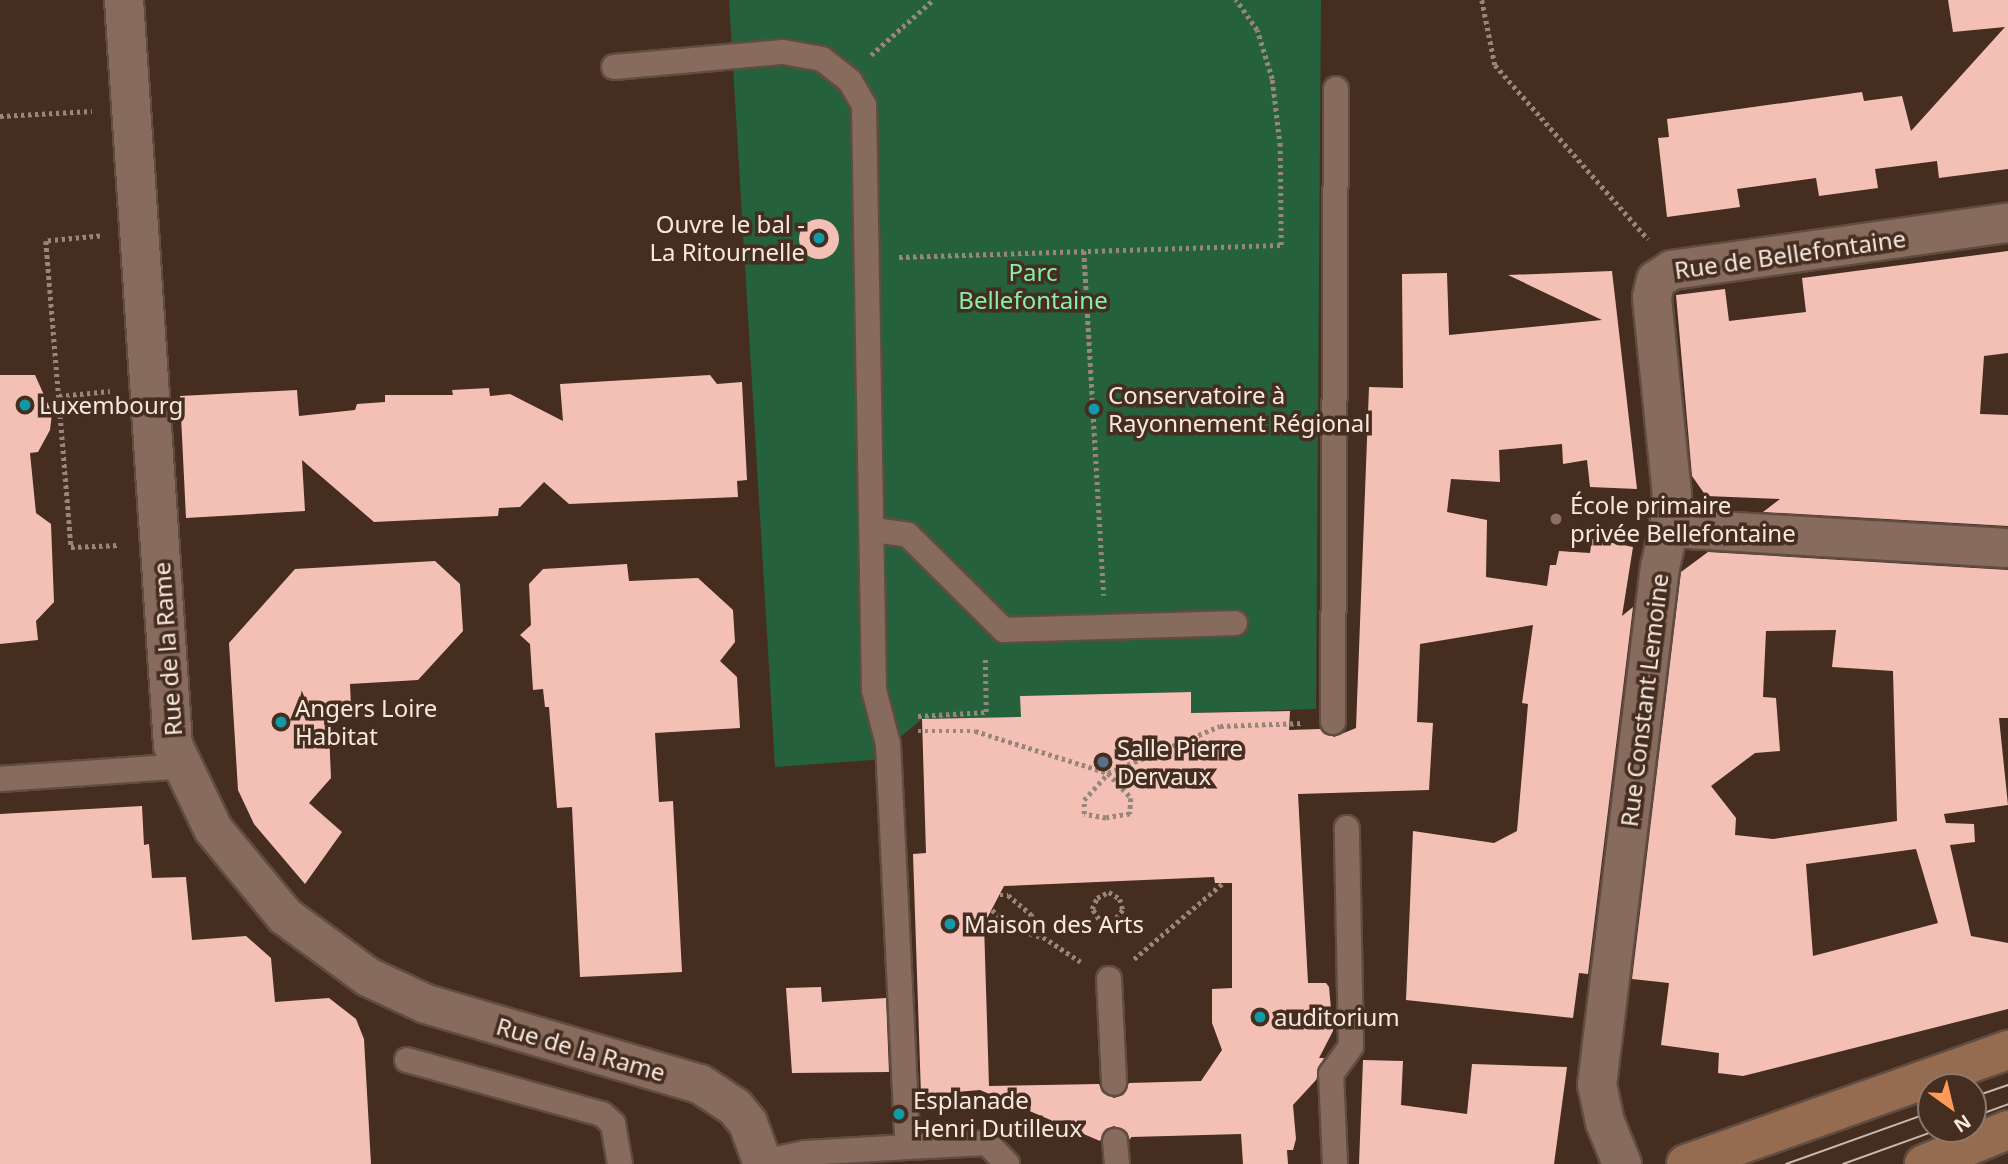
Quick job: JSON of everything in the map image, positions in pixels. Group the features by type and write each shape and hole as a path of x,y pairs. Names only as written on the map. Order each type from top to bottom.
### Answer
{"main road":[{"path":"1686,1164 2008,1050"},
{"path":"1924,1164 2008,1130"}],"street":[{"name":"Rue de la Rame","path":"124,0 173,745 213,829 285,916 368,977 426,1004 700,1084 735,1107 757,1142 762,1163"},
{"name":"Rue de Bellefontaine","path":"1670,528 1672,495 1652,297 1652,288 1663,273 2008,223"},
{"path":"1670,528 2008,548"},
{"name":"Rue Constant Lemoine","path":"1622,1164 1605,1122 1597,1085 1660,567 1670,528"}],"lane":[{"path":"614,67 783,52 822,60 850,81 864,105 864,258 874,530 874,690 888,744 908,1147"},
{"path":"1333,722 1336,89"},
{"path":"874,530 908,535 1004,630 1236,622"},
{"path":"0,779 184,766"},
{"path":"1335,1164 1331,1074 1351,1046 1347,828"},
{"path":"1109,979 1114,1083"},
{"path":"407,1060 602,1114 613,1124 620,1164"},
{"path":"762,1163 805,1153 986,1143 1007,1164"}],"path":[{"path":"850,81 883,43 933,0"},
{"path":"864,258 1281,244 1280,146 1272,79 1257,30 1236,0"},
{"path":"1482,0 1495,65 1650,242"},
{"path":"0,116 96,111"},
{"path":"107,236 46,240 71,547 128,545"},
{"path":"1084,251 1103,574"},
{"path":"59,397 118,390"},
{"path":"918,714 986,712 985,653 992,647"},
{"path":"923,731 975,731 1108,773 1132,798 1130,814 1106,818 1084,814 1084,800 1108,773 1220,726 1289,723"},
{"path":"992,910 1016,930 1043,937 1109,979 1223,883"},
{"path":"1109,892 1120,899 1123,909 1106,932 1092,909 1097,898 1109,892"},
{"path":"1000,895 1008,895 1031,914 1043,937"}],"green space":[{"name":"Parc Bellefontaine","path":"729,0 1321,0 1316,709 1191,713 1190,692 1021,696 1021,717 922,719 873,760 775,767"}],"building":[{"path":"1948,0 2008,0 2008,169 1939,178 1937,161 1875,169 1878,188 1819,196 1816,178 1737,189 1740,207 1667,217 1658,138 1669,137 1667,119 1862,92 1864,101 1902,96 1911,131 2005,27 1953,32"},
{"name":"Ouvre le bal - La Ritournelle","path":"819,219 827,220 833,225 838,231 838,247 833,253 827,258 819,259 811,258 805,253 800,247 799,239 800,231 805,225 811,220"},
{"path":"2008,251 2008,353 1984,356 1980,414 2008,415 2008,526 1763,512 1780,499 1706,496 1692,476 1676,295 1725,289 1729,321 1806,312 1802,278"},
{"path":"1612,271 1637,489 1590,487 1587,460 1563,464 1562,444 1499,450 1500,482 1451,479 1447,512 1487,520 1486,577 1547,586 1550,565 1556,565 1559,551 1590,553 1592,539 1633,547 1622,616 1633,607 1588,974 1579,973 1573,1018 1406,1000 1413,831 1494,843 1517,831 1528,704 1522,703 1533,625 1420,644 1417,722 1433,723 1429,790 1298,794 1308,983 1326,983 1329,987 1333,1031 1319,1058 1324,1058 1316,1080 1293,1105 1296,1139 1293,1150 1287,1150 1288,1164 1243,1164 1241,1134 1131,1137 1130,1140 1127,1132 1114,1126 1106,1129 1100,1141 980,1090 921,1095 913,854 926,853 922,719 1021,717 1020,696 1191,692 1191,713 1290,711 1289,730 1320,729 1334,737 1356,728 1369,387 1403,388 1402,274 1447,273 1449,335 1602,320 1508,275","holes":["1214,877 1215,883 1232,883 1232,988 1212,989 1212,1023 1222,1050 1201,1081 1129,1083 1123,1095 1114,1098 1102,1092 1099,1084 989,1086 984,924 1004,886"]},
{"path":"0,375 35,375 52,413 50,430 38,452 30,453 36,513 51,524 54,602 36,621 38,640 0,644"},
{"path":"710,375 717,384 742,382 747,480 737,481 738,497 569,504 544,482 520,507 499,508 498,516 374,522 302,460 305,511 186,518 180,396 297,390 299,416 355,410 357,404 385,402 385,395 453,395 452,390 489,388 490,396 510,394 563,421 560,384"},
{"path":"1708,552 2008,570 2008,718 1999,718 2008,805 1944,814 1946,823 1974,824 1975,842 1950,845 1971,936 2008,943 2008,1009 1743,1076 1718,1073 1719,1053 1661,1045 1669,983 1632,979 1681,572","holes":["1836,630 1832,667 1893,671 1897,821 1773,839 1735,835 1736,818 1711,786 1755,753 1780,751 1776,698 1763,697 1766,631","1916,849 1938,923 1813,956 1806,864"]},
{"name":"Angers Loire Habitat","path":"435,561 460,584 463,631 418,680 350,684 351,707 328,709 331,778 309,803 342,832 305,884 254,824 238,790 229,643 295,569"},
{"path":"627,564 629,581 698,578 733,610 735,642 720,661 737,677 740,728 655,733 659,802 673,801 682,972 580,977 572,807 557,808 549,707 545,707 543,689 533,690 530,644 520,635 531,625 529,584 543,569"},
{"path":"142,806 144,845 149,844 152,878 186,877 192,940 246,936 271,958 275,1002 329,998 356,1019 364,1039 371,1164 0,1164 0,814"},
{"path":"821,987 822,1002 886,998 889,1072 792,1073 786,988"},
{"path":"1363,1060 1403,1061 1401,1105 1467,1114 1472,1064 1567,1067 1554,1164 1359,1164"}],"tram line":[{"path":"1987,1092 2008,1085"},
{"path":"1987,1112 2008,1104"},
{"path":"1786,1164 1917,1117"},
{"path":"1843,1164 1917,1137"}],"place":[{"name":"Ouvre le bal - La Ritournelle","path":"819,238"},
{"name":"Luxembourg","path":"25,405"},
{"name":"Conservatoire à Rayonnement Régional","path":"1094,409"},
{"name":"École primaire privée Bellefontaine","path":"1556,519"},
{"name":"Angers Loire Habitat","path":"281,722"},
{"name":"Salle Pierre Dervaux","path":"1103,762"},
{"name":"Maison des Arts","path":"950,924"},
{"name":"auditorium","path":"1260,1017"},
{"name":"Esplanade Henri Dutilleux","path":"899,1114"}]}
